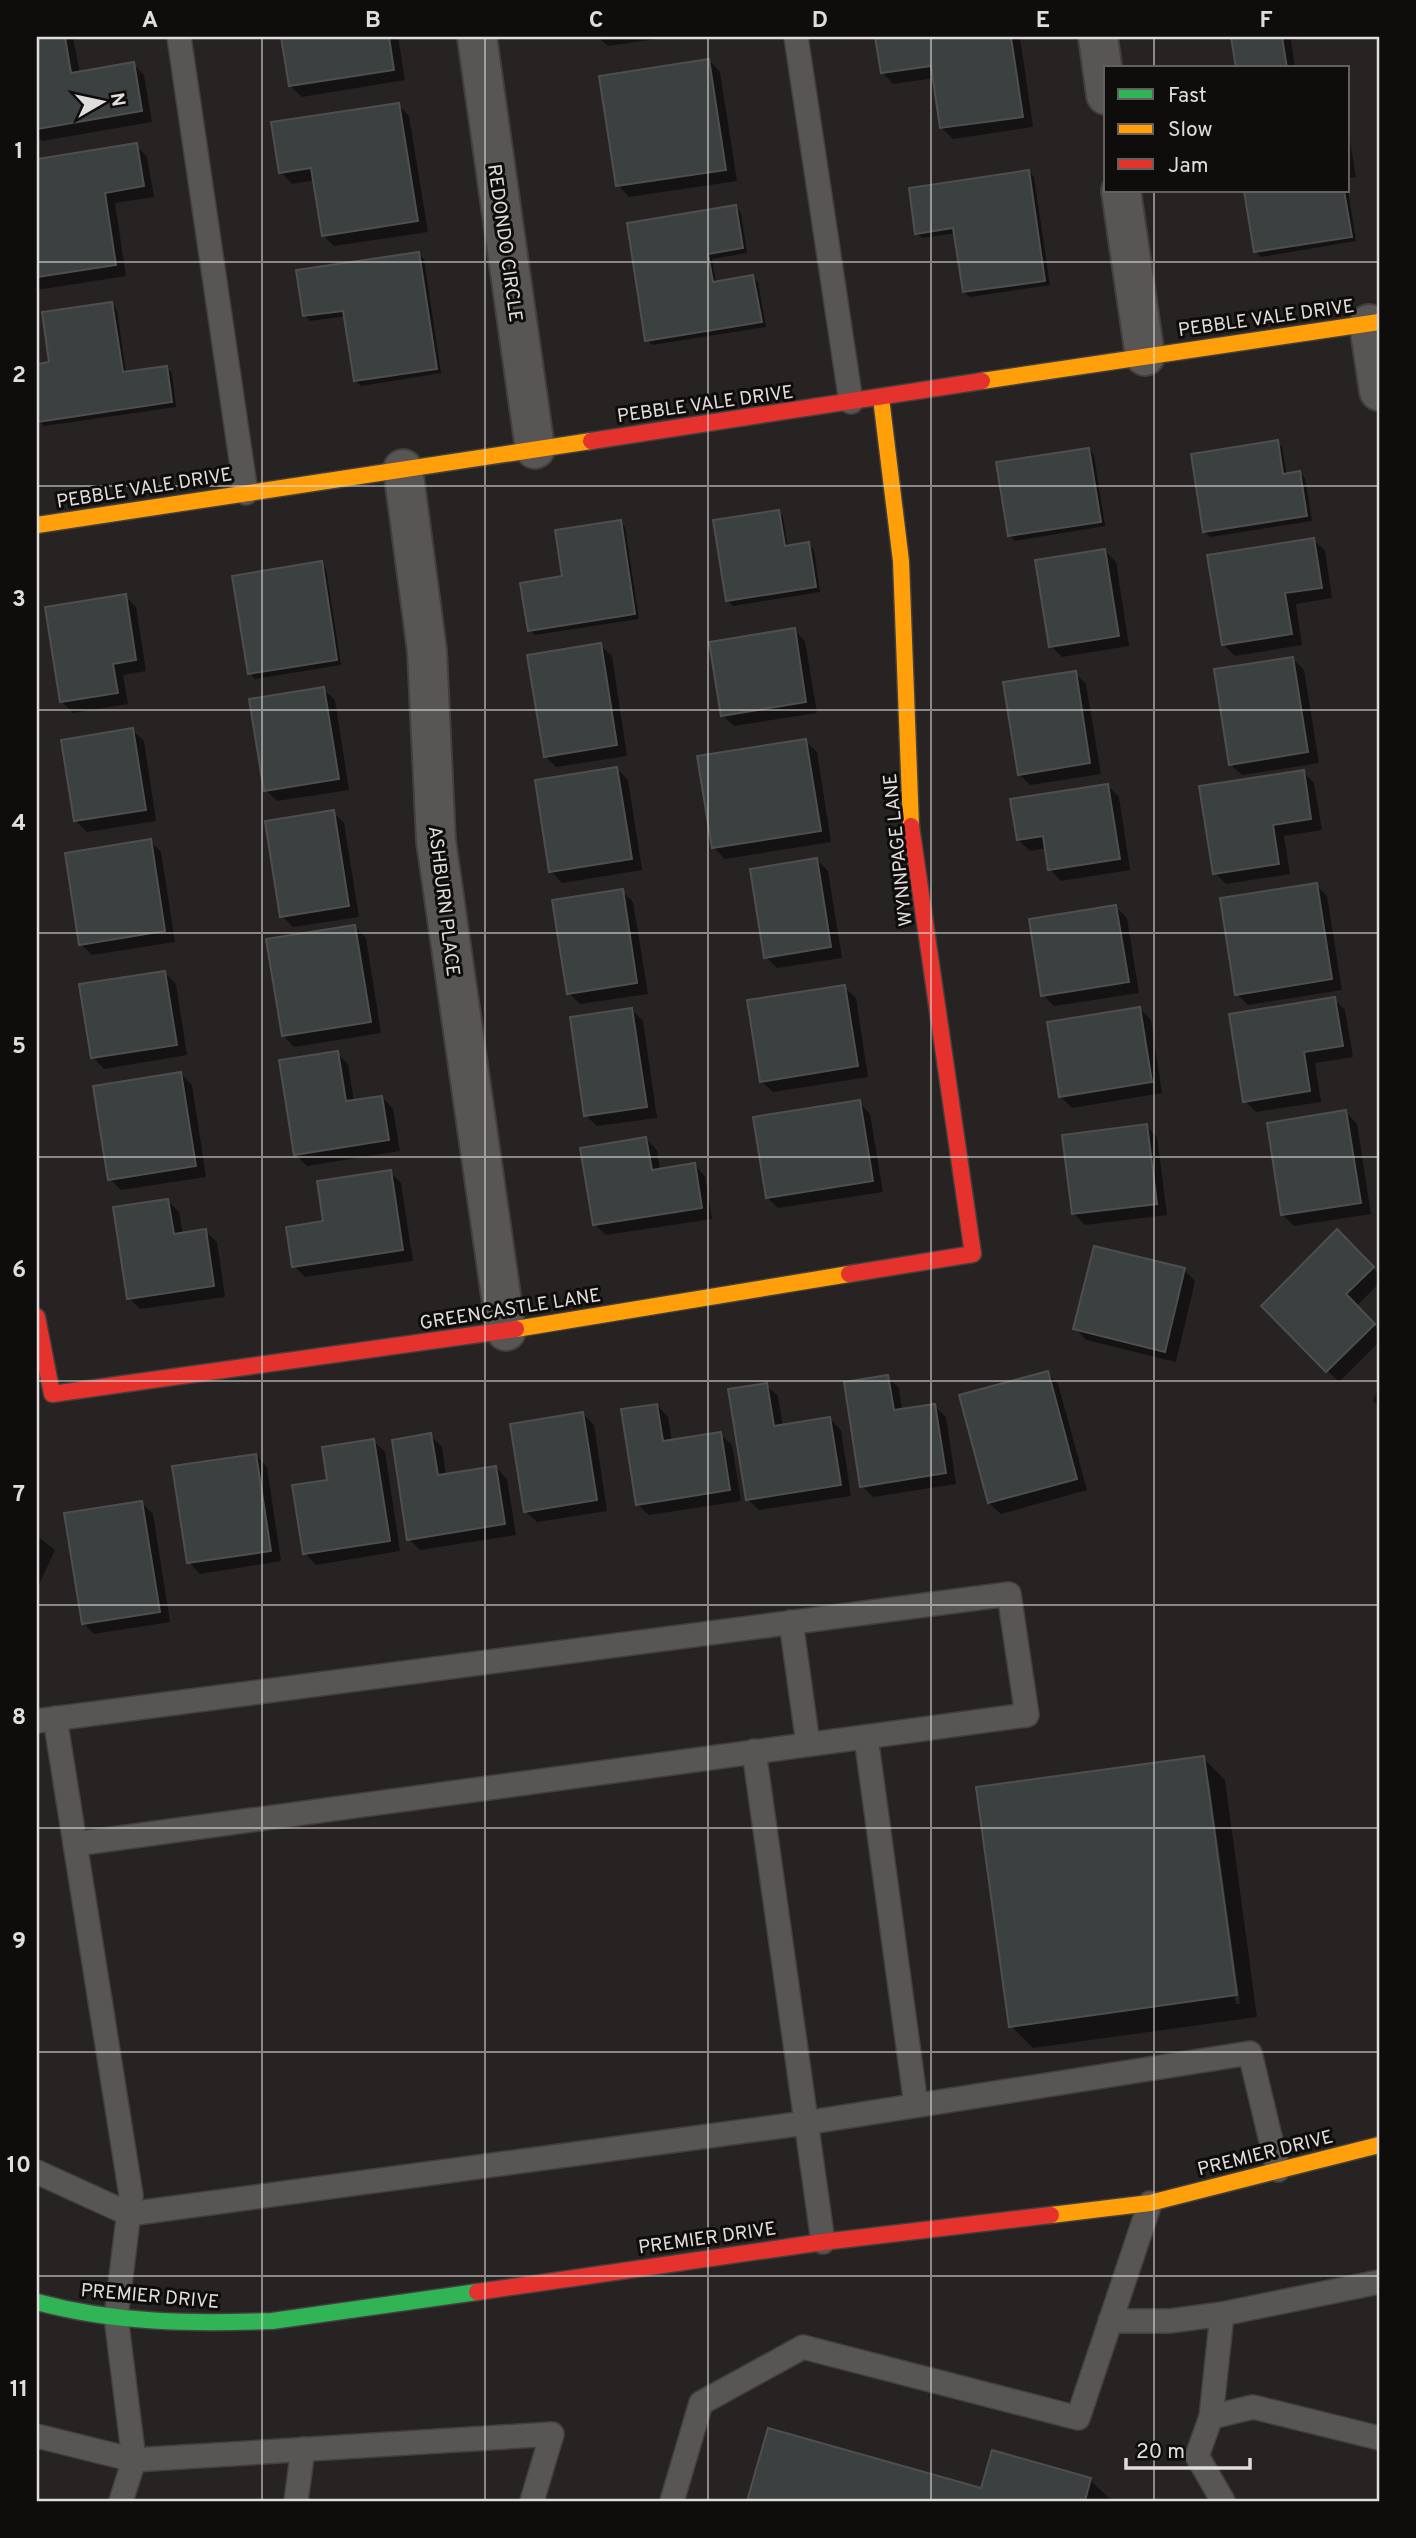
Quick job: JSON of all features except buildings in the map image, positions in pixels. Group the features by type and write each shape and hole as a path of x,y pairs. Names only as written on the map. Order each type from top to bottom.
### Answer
{"street":[{"name":"REDONDO CIRCLE","path":"477,37 535,449"},
{"path":"1098,37 1104,80"},
{"path":"1121,192 1145,356"},
{"name":"PEBBLE VALE DRIVE","path":"37,525 1374,323"},
{"path":"1374,323 1379,391"},
{"name":"WYNNPAGE LANE","path":"881,398 901,561 910,821 973,1254"},
{"name":"ASHBURN PLACE","path":"403,469 427,651 436,841 506,1331"},
{"name":"GREENCASTLE LANE","path":"37,1317 52,1394 506,1331 973,1254"},
{"name":"PREMIER DRIVE","path":"37,2302 52,2307 116,2317 201,2323 272,2321 823,2242 1150,2203 1379,2145"}],"lane":[{"path":"179,37 246,493"},
{"path":"796,37 851,402"},
{"path":"75,1844 1027,1715 1009,1594 46,1719 75,1844 131,2195 116,2317 134,2460 121,2501"},
{"path":"791,1622 807,1744"},
{"path":"866,1737 916,2105"},
{"path":"754,1751 823,2242"},
{"path":"37,2172 129,2214 805,2123 1250,2053 1278,2170"},
{"path":"672,2501 701,2403 803,2347 1078,2418 1150,2203"},
{"path":"1110,2321 1170,2321 1222,2314 1379,2282"},
{"path":"1222,2314 1211,2417 1197,2456 1223,2501"},
{"path":"1211,2417 1253,2407 1379,2438"},
{"path":"37,2436 134,2460 552,2434 532,2501"},
{"path":"296,2501 303,2449"}],"traffic: fast":[{"path":"37,2302 124,2318 242,2322 272,2321 477,2292"}],"traffic: slow":[{"path":"982,381 1379,322"},
{"path":"881,398 901,561 911,826"},
{"path":"37,525 591,441"},
{"path":"516,1329 849,1274"},
{"path":"1051,2215 1150,2203 1379,2145"}],"traffic: jam":[{"path":"591,441 982,381"},
{"path":"849,1274 973,1254 911,826"},
{"path":"37,1317 52,1394 516,1329"},
{"path":"477,2292 823,2242 1051,2215"}]}
